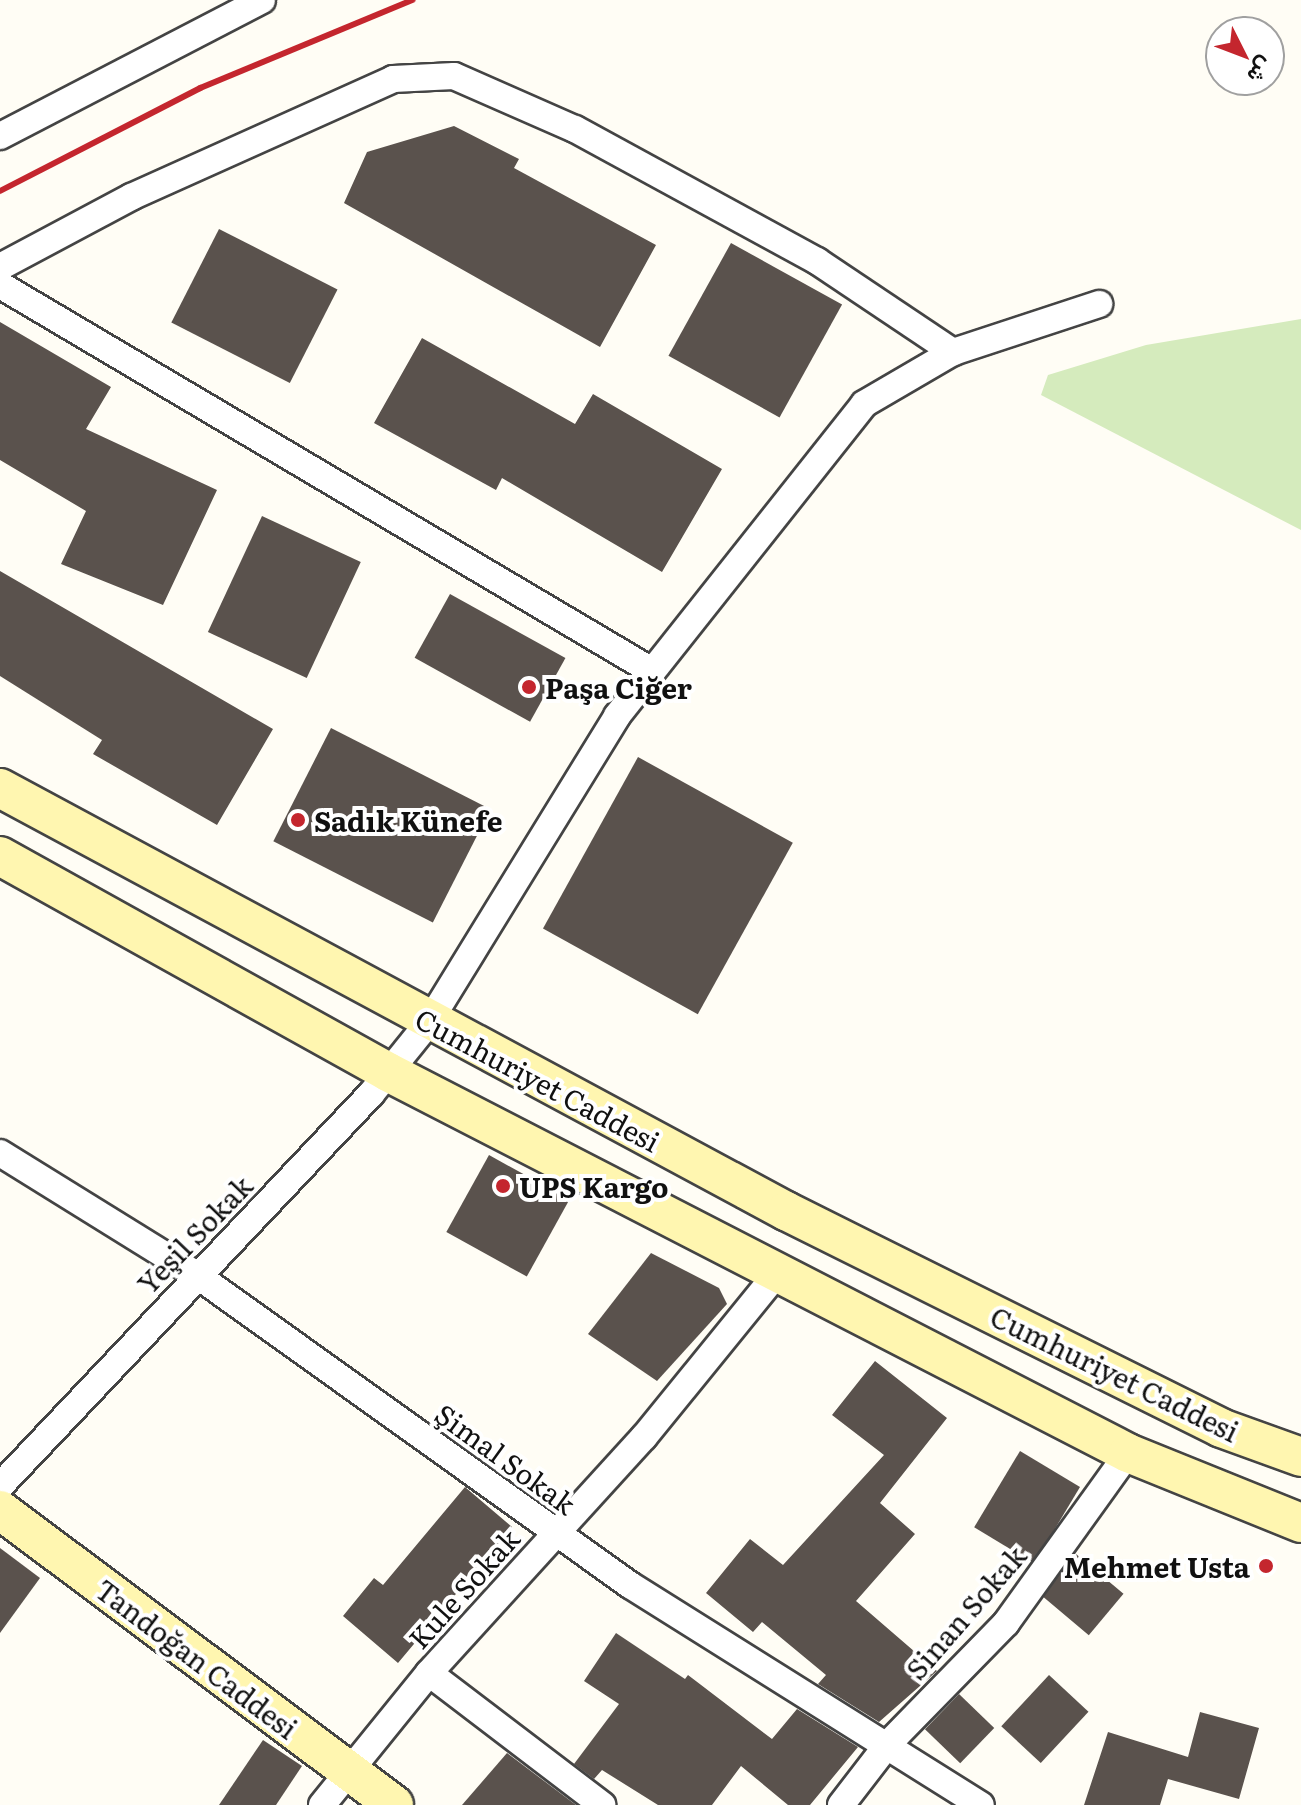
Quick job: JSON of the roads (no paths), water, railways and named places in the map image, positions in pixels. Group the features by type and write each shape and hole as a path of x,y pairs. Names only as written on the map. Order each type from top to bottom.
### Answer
{"main road":[{"name":"Cumhuriyet Caddesi","path":"0,788 429,1022 1129,1383 1221,1428 1301,1457"},
{"path":"4,864 388,1072 1128,1453 1301,1523"},
{"name":"Tandoğan Caddesi","path":"0,1510 394,1805"}],"street":[{"path":"0,136 262,0"},
{"path":"0,267 131,197 393,79 454,76 575,129 817,261 953,352"},
{"path":"0,285 652,671"},
{"name":"Yeşil Sokak","path":"0,1486 388,1072 429,1022 617,716 864,404 953,352 1099,304"},
{"name":"Şimal Sokak","path":"0,1153 198,1276 556,1534 981,1805"},
{"name":"Kule Sokak","path":"322,1805 429,1673 556,1534 779,1271"},
{"name":"Sinan Sokak","path":"841,1805 888,1744 1006,1623 1128,1453"},
{"path":"429,1673 602,1805"}],"railway":[{"path":"0,191 200,88 412,0"}],"place":[{"name":"Paşa Ciğer","path":"529,687"},
{"name":"Sadık Künefe","path":"298,820"},
{"name":"UPS Kargo","path":"503,1186"},
{"name":"Mehmet Usta","path":"1266,1566"}]}
